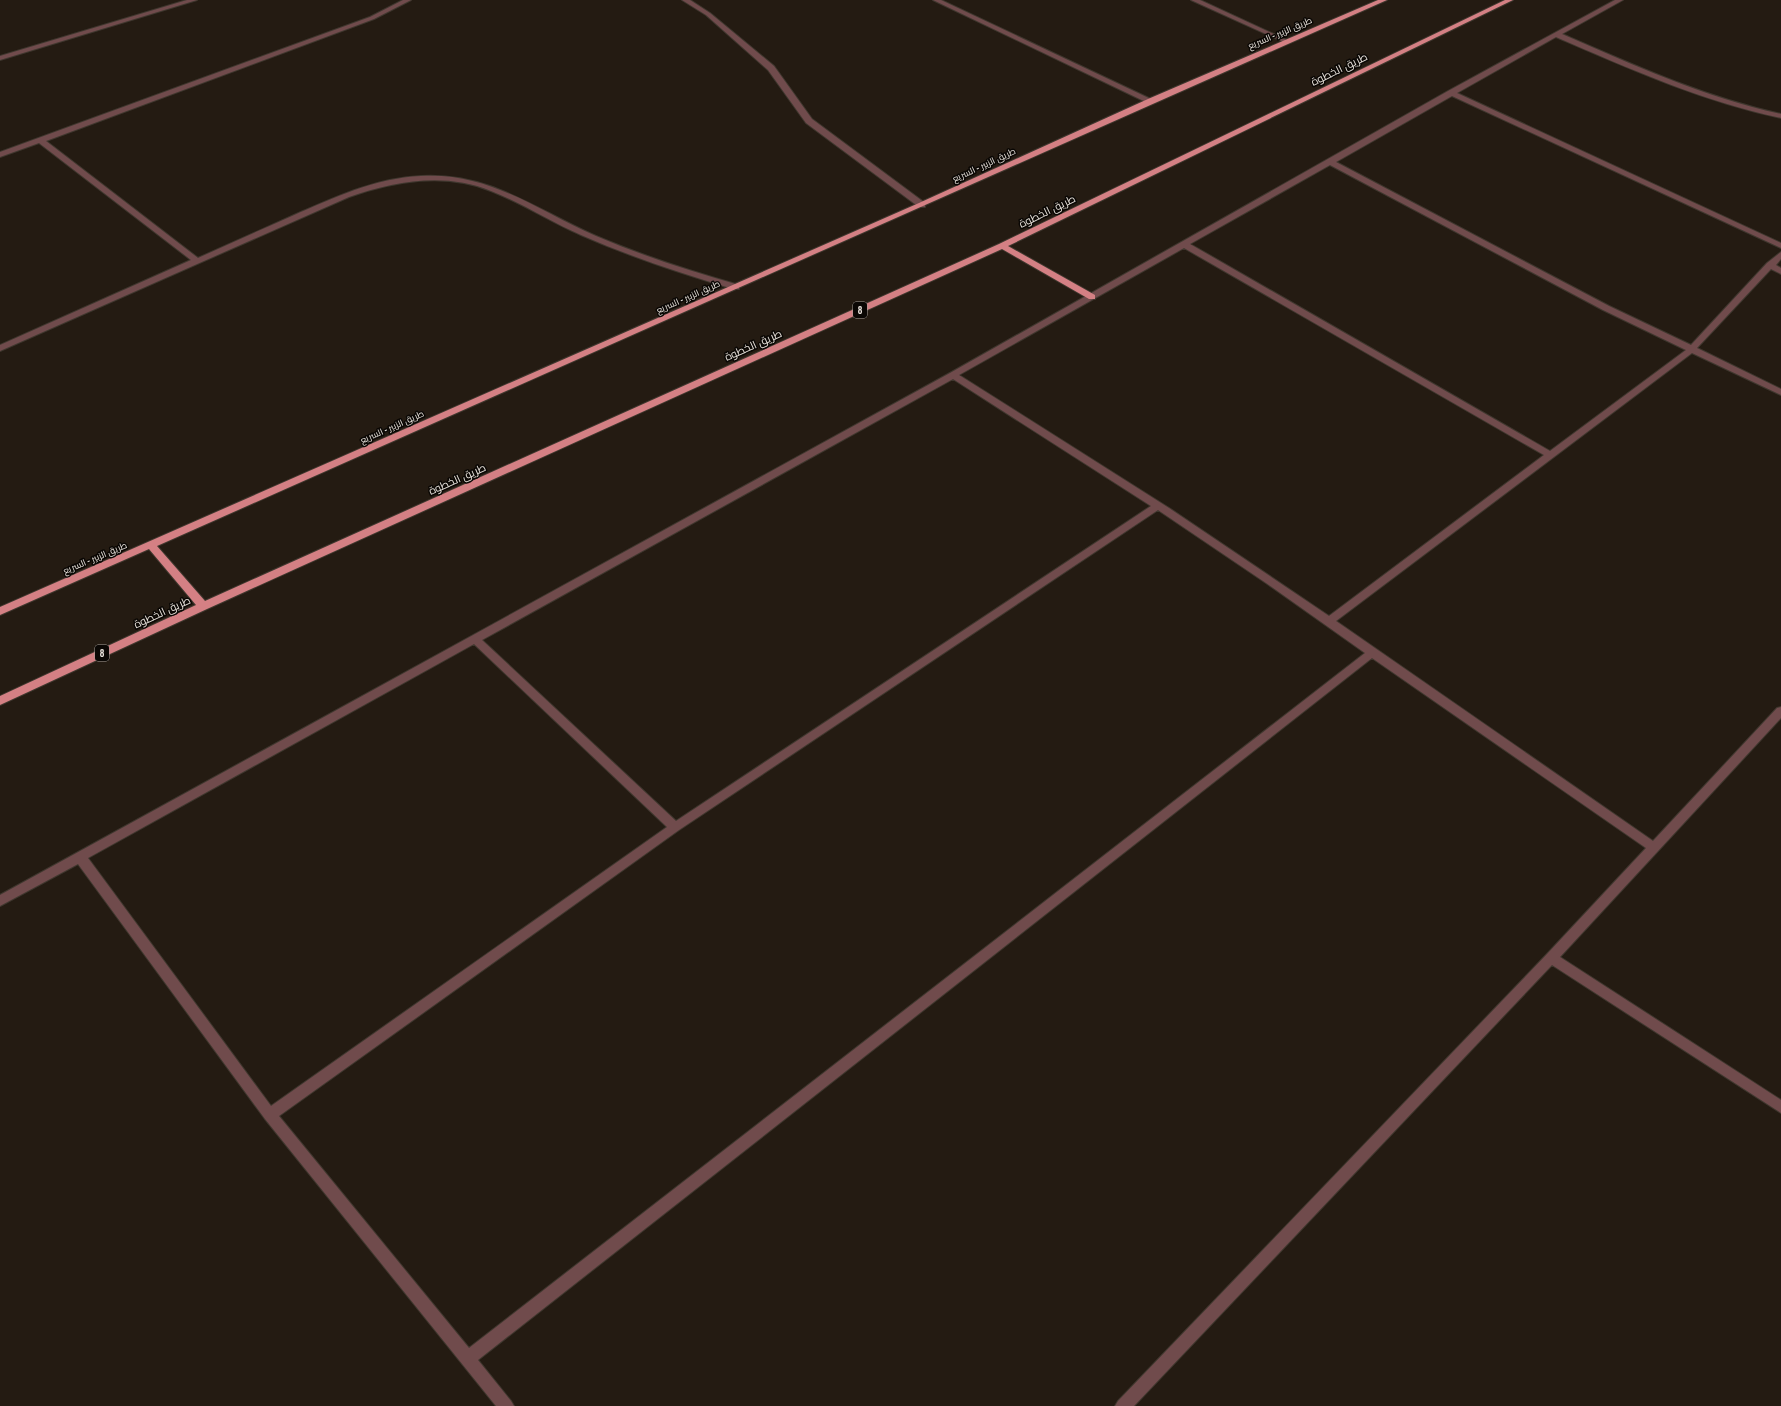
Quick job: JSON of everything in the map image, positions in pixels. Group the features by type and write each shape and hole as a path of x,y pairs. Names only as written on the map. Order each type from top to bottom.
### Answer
{"highway":[{"name":"طريق الزبير - السريع","path":"0,611 922,206 1151,101 1384,0"},
{"name":"طريق الخطوة","path":"0,701 203,606 1002,246 1510,0"},
{"path":"1002,246 1092,297"},
{"path":"152,545 203,606"}],"street":[{"path":"0,58 194,0"},
{"path":"0,155 372,18 408,0"},
{"path":"685,0 708,14 771,68 809,121 922,206"},
{"path":"936,0 1151,101"},
{"path":"1194,0 1288,42"},
{"path":"0,901 953,375 1451,93 1620,0"},
{"path":"1556,34 1684,88 1752,111 1781,116"},
{"path":"1451,93 1781,246"},
{"path":"41,141 197,261"},
{"path":"1330,162 1606,308 1781,392"},
{"path":"0,348 367,188 389,182 436,178 478,183 495,190 565,226 640,256 736,287"},
{"path":"1184,245 1550,455"},
{"path":"1329,621 1692,349 1781,254"},
{"path":"1770,266 1781,271"},
{"path":"953,375 1158,506 1329,621 1372,653 1654,848"},
{"path":"270,1115 675,827 1158,506"},
{"path":"475,639 675,827"},
{"path":"468,1358 1372,653"},
{"path":"1124,1406 1551,958 1781,711"},
{"path":"80,857 270,1115 506,1406"},
{"path":"1551,958 1781,1107"}]}
